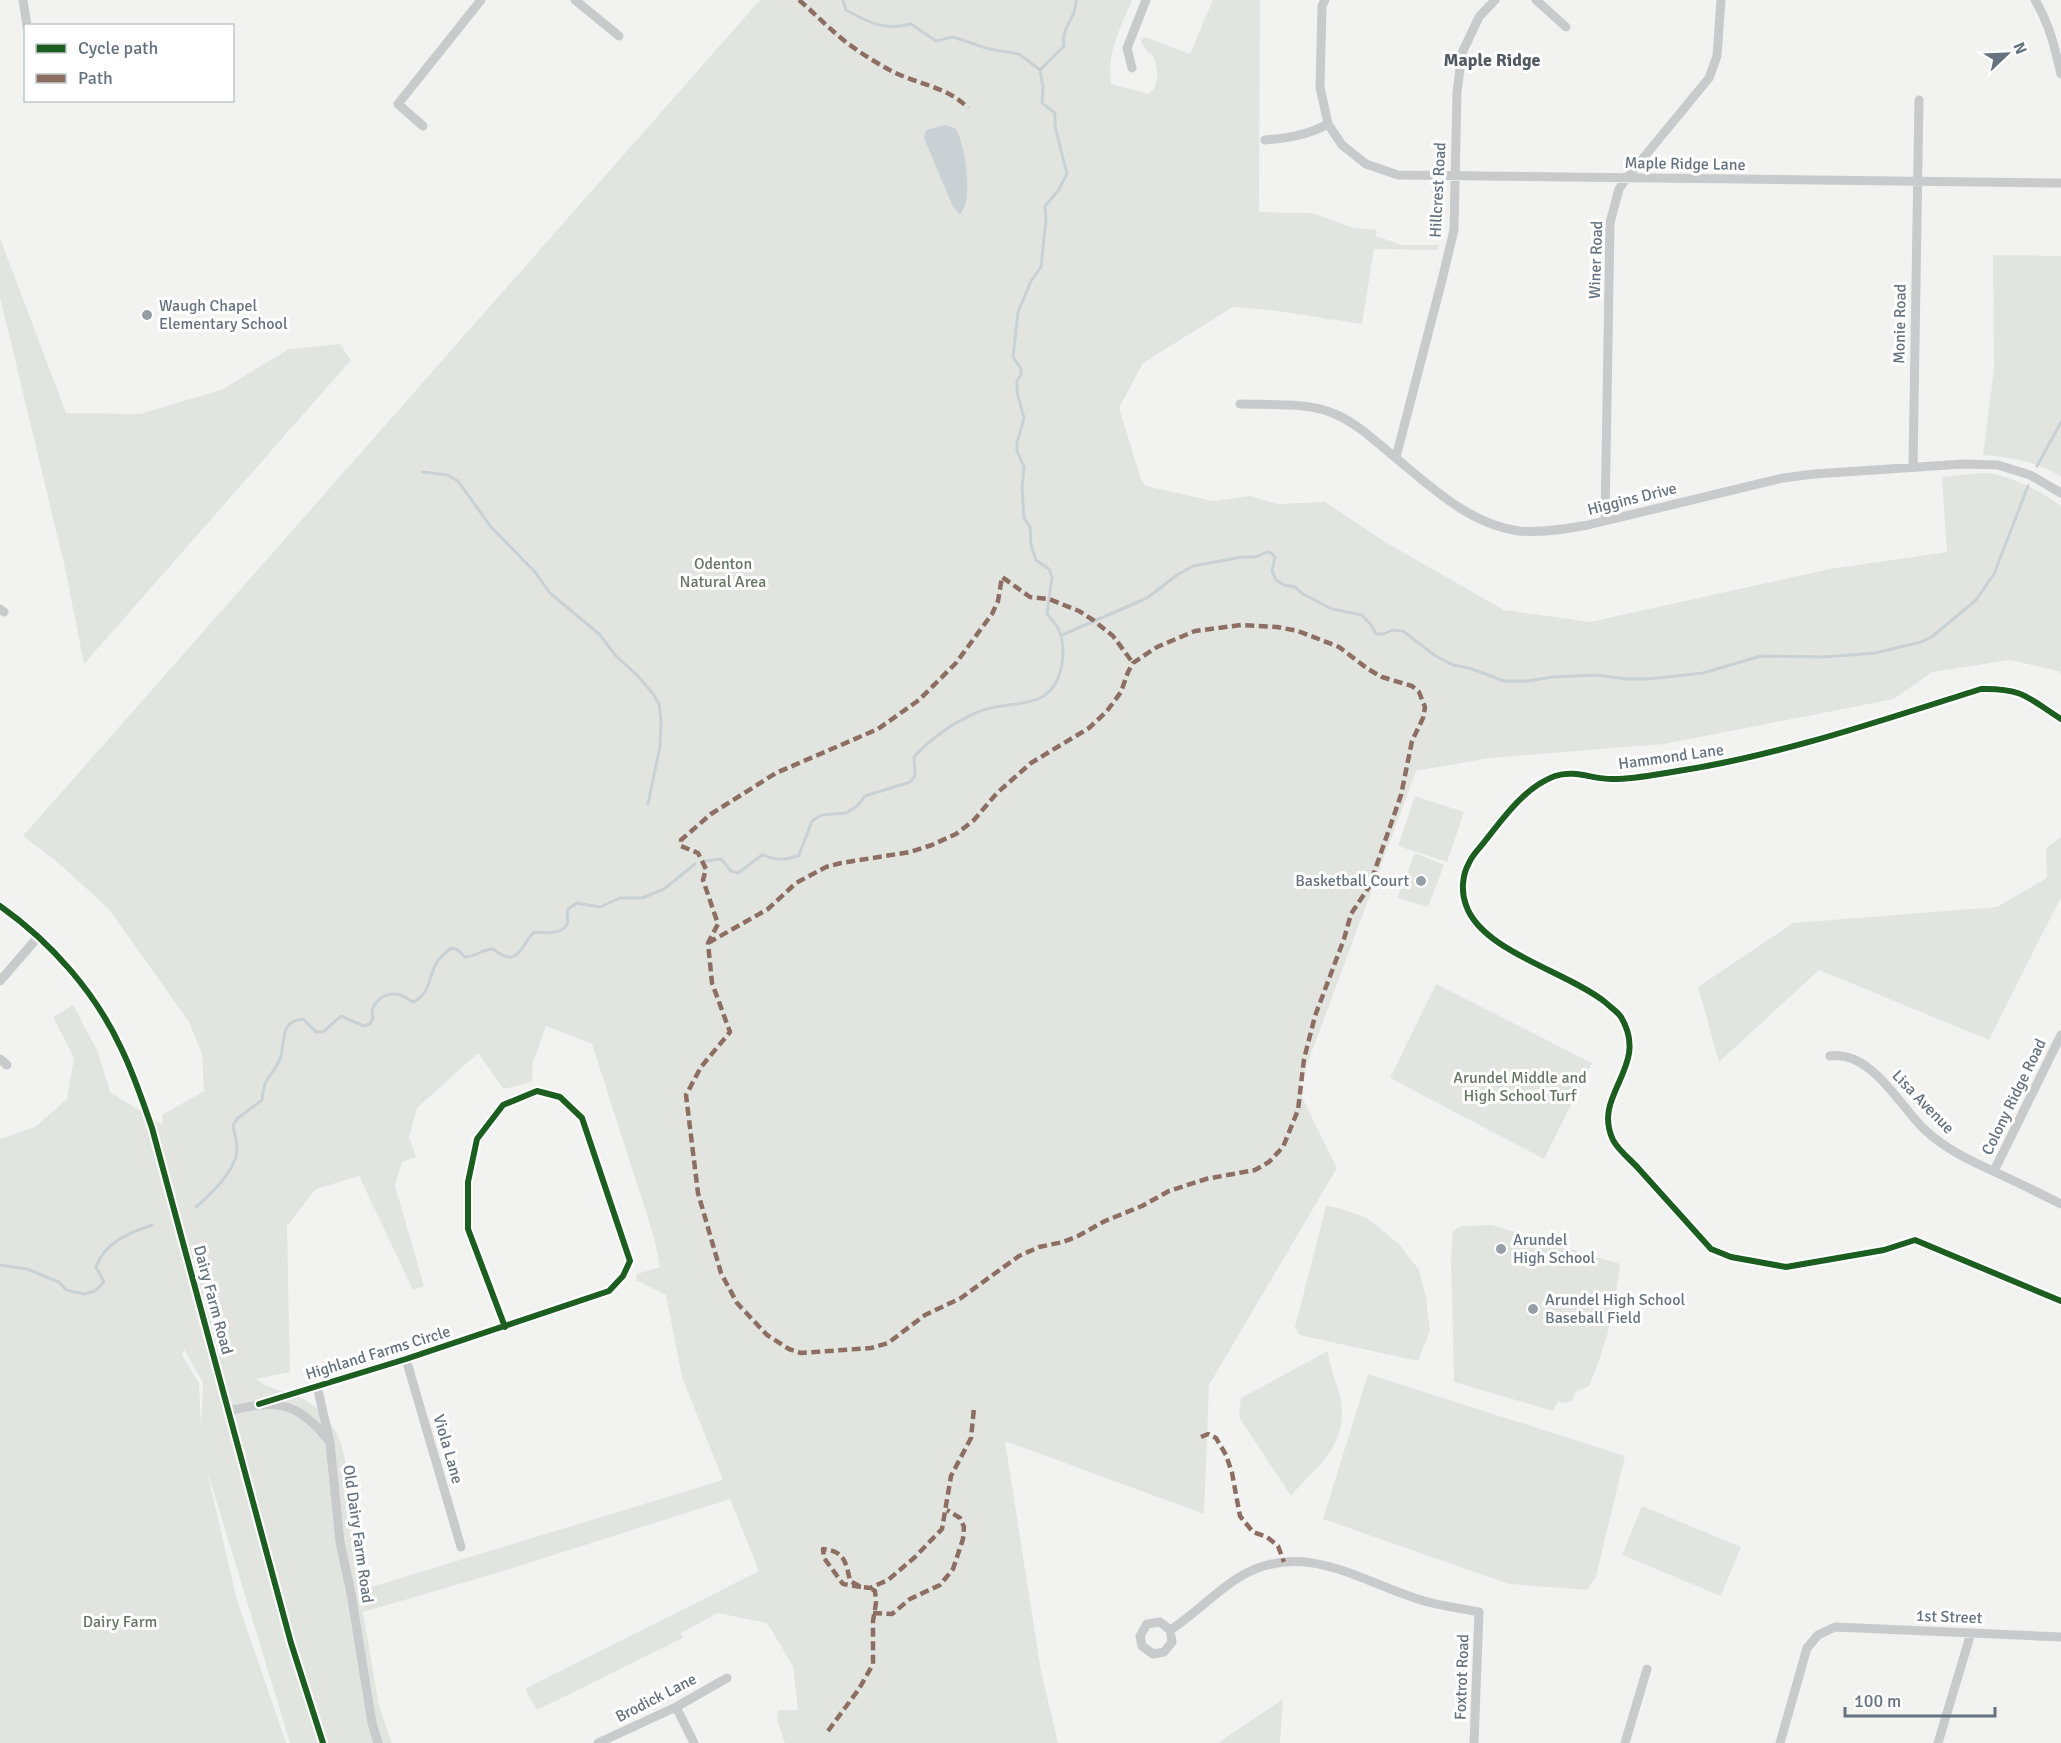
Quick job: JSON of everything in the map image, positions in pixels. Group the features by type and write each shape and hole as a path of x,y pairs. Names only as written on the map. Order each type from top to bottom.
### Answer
{"street":[{"path":"23,0 27,24"},
{"path":"423,126 398,104 482,0"},
{"path":"575,0 619,36"},
{"path":"1132,68 1127,48 1146,0"},
{"path":"1265,140 1289,138 1315,131 1328,124 1320,87 1322,6 1325,0"},
{"name":"Hillcrest Road","path":"1396,458 1454,230 1457,92 1462,53 1479,17 1495,0"},
{"path":"1536,0 1566,27"},
{"name":"Winer Road","path":"1605,520 1610,223 1619,189 1626,178 1709,78 1717,56 1721,0"},
{"path":"2036,0 2054,44 2061,74"},
{"name":"Monie Road","path":"1913,468 1919,100"},
{"name":"Maple Ridge Lane","path":"1328,124 1342,145 1366,164 1398,175 2061,183"},
{"name":"Higgins Drive","path":"1240,404 1313,407 1333,412 1355,424 1465,512 1493,525 1520,531 1559,530 1783,478 1814,474 1963,464 1998,465 2030,475 2061,493"},
{"name":"Hammond Lane","path":"2061,719 2021,693 2004,688 1981,689 1744,759 1678,771 1614,779 1576,773 1557,775 1540,783 1524,796 1469,862 1463,880 1466,905 1479,928 1506,948 1596,994 1620,1014 1629,1034 1630,1053 1623,1076 1611,1100 1608,1116 1613,1141 1711,1249 1731,1257 1786,1267 1884,1250 1915,1240 2061,1301"},
{"name":"Dairy Farm Road","path":"0,906 39,937 71,970 99,1007 122,1049 140,1094 152,1128 230,1411 291,1643 323,1743"},
{"path":"0,981 39,937"},
{"name":"Colony Ridge Road","path":"1994,1171 2061,1035"},
{"name":"Lisa Avenue","path":"1830,1056 1839,1055 1863,1064 1888,1087 1922,1127 1960,1156 2061,1204"},
{"name":"Highland Farms Circle","path":"259,1404 406,1359 505,1327 609,1292 623,1276 630,1261 582,1119 560,1097 537,1091 503,1105 477,1139 468,1182 468,1228 505,1327"},
{"name":"Viola Lane","path":"406,1359 461,1547"},
{"name":"Highland Farms Circle","path":"317,1386 330,1443"},
{"path":"230,1411 259,1404 282,1406 304,1415 330,1443"},
{"name":"Old Dairy Farm Road","path":"330,1443 340,1542 351,1593 372,1723 378,1743"},
{"name":"Foxtrot Road","path":"1170,1630 1244,1575 1276,1562 1297,1560 1326,1564 1422,1600 1479,1612 1474,1743"},
{"name":"1st Street","path":"1780,1743 1807,1648 1818,1635 1835,1627 2061,1637"},
{"path":"1938,1743 1971,1633"},
{"path":"1625,1743 1647,1669"},
{"name":"Brodick Lane","path":"598,1743 676,1707 727,1678"},
{"path":"676,1707 694,1743"}],"green space":[{"name":"Odenton Natural Area","path":"760,0 1132,0 1113,51 1111,84 1149,94 1157,81 1157,71 1153,55 1146,51 1140,39 1145,37 1190,54 1213,0 1260,0 1259,212 1312,213 1354,228 1377,230 1376,236 1402,245 1439,245 1437,250 1374,249 1362,324 1271,310 1233,307 1143,363 1119,408 1141,479 1146,486 1213,501 1250,496 1277,504 1325,502 1387,543 1504,610 1590,622 1830,569 1947,552 1942,477 1973,473 2003,476 2035,489 2061,506 2061,675 2058,671 2010,660 1932,672 1894,699 1664,744 1489,758 1416,771 1298,1089 1337,1168 1209,1385 1204,1514 1005,1441 1041,1671 1058,1743 785,1743 777,1720 778,1710 798,1710 793,1666 767,1623 718,1613 681,1633 683,1638 537,1710 525,1689 759,1571 730,1499 497,1573 363,1612 379,1706 392,1743 290,1743 206,1467 237,1600 286,1743 0,1743 0,1139 35,1127 67,1099 74,1058 53,1017 73,1005 98,1052 110,1092 163,1125 162,1115 204,1091 202,1054 189,1022 108,908 56,861 23,836","holes":["546,1026 592,1044 654,1237 660,1267 637,1274 636,1280 666,1295 682,1377 723,1480 371,1587 362,1583 357,1563 351,1529 345,1460 335,1430 325,1416 310,1403 269,1387 256,1379 290,1372 287,1226 316,1189 359,1176 413,1290 424,1286 395,1186 402,1162 416,1157 409,1137 417,1108 478,1053 504,1089 532,1082 533,1062","184,1349 203,1383 201,1426 199,1383 182,1355"]},
{"path":"0,238 66,413 140,414 221,390 289,349 340,344 351,360 84,664 65,568 0,297"},
{"path":"1993,255 2061,256 2061,477 2033,464 1983,455 1994,369"},
{"path":"1415,796 1464,812 1447,862 1398,846"},
{"path":"2061,837 2061,897 1989,1040 1819,970 1719,1062 1698,987 1793,923 1997,907 2047,878 2046,848"},
{"name":"Basketball Court","path":"1415,853 1444,865 1428,907 1397,898"},
{"name":"Arundel Middle and High School Turf","path":"1436,984 1592,1063 1544,1159 1390,1078"},
{"path":"1326,1206 1367,1218 1399,1244 1419,1270 1426,1297 1430,1331 1418,1361 1299,1335 1295,1327"},
{"name":"Arundel High School Baseball Field","path":"1492,1225 1620,1264 1609,1326 1589,1386 1576,1392 1572,1401 1565,1403 1558,1401 1553,1411 1454,1382 1451,1258 1453,1231 1461,1226"},
{"path":"1328,1351 1340,1396 1342,1413 1340,1428 1330,1452 1291,1496 1239,1417 1241,1398"},
{"path":"1368,1374 1625,1456 1596,1576 1587,1590 1509,1584 1323,1519"},
{"path":"1642,1506 1741,1547 1721,1596 1622,1555"},
{"path":"1283,1699 1280,1743 1218,1743"}],"shaded area":[{"path":"945,125 956,129 965,159 967,198 960,214 953,207 924,138 926,130"}],"waterway":[{"path":"843,0 846,10 870,22 892,27 911,24 936,41 953,37 989,49 1019,54 1040,70"},
{"path":"705,861 721,859 731,871 738,873 762,855 780,859 799,855 812,821 821,815 846,813 857,806 865,796 910,782 915,776 914,757 944,731 985,709 1025,703 1040,698 1048,693 1058,677 1063,647 1057,626 1047,614 1052,577 1049,569 1036,560 1031,545 1030,527 1024,518 1022,488 1024,467 1017,451 1024,418 1017,392 1017,381 1021,375 1021,369 1013,357 1018,312 1031,281 1041,267 1046,219 1045,206 1058,191 1067,174 1055,126 1055,113 1042,103 1043,88 1040,70 1064,46 1066,27 1074,13 1076,0"},
{"path":"2037,466 2061,422"},
{"path":"423,472 447,475 458,481 491,527 535,572 550,593 599,634 616,656 654,695 659,704 661,720 660,746 648,804"},
{"path":"1062,635 1147,598 1193,566 1242,557 1256,557 1267,552 1275,557 1272,571 1276,580 1284,585 1295,587 1303,594 1332,609 1362,615 1376,634 1384,634 1392,630 1403,631 1434,655 1453,665 1469,668 1504,681 1596,675 1648,679 1703,673 1761,656 1824,657 1875,653 1921,642 1933,636 1976,600 1994,574 2028,486"},
{"path":"196,1207 222,1181 233,1165 237,1149 233,1125 238,1118 262,1100 266,1082 281,1055 284,1035 289,1024 303,1019 316,1032 323,1032 341,1016 364,1026 370,1024 375,1004 382,998 396,994 413,1002 419,999 426,990 437,962 451,948 458,950 465,957 493,949 501,955 513,957 534,932 552,933 565,928 568,922 568,909 577,903 600,907 620,898 642,898 664,889 695,864"},
{"path":"0,1265 27,1269 59,1282 66,1290 84,1294 95,1291 104,1282 96,1267 105,1251 127,1235 152,1225"}],"marked path":[{"path":"799,0 865,56 896,73 950,94 968,108"},
{"path":"708,943 768,909 796,883 826,867 910,852 956,834 974,820 997,793 1031,763 1089,728 1107,711 1121,692 1133,663 1157,647 1195,631 1241,625 1298,631 1339,647 1382,677 1412,686 1419,692 1425,707 1423,718 1412,741 1401,795 1369,887 1351,914 1315,1016 1304,1059 1298,1110 1283,1147 1269,1162 1255,1170 1206,1179 1169,1191 1078,1236 1039,1247 1019,1256 961,1298 925,1315 888,1343 871,1348 801,1353 789,1349 767,1335 737,1303 721,1273 698,1193 686,1095 701,1067 730,1032 712,983 708,943 718,924 703,880 706,869 698,853 681,846 681,840 711,814 776,773 878,729 919,700 956,663 992,614 998,601 1002,577 1030,597 1049,599 1079,611 1093,620 1113,636 1133,663"},
{"path":"861,1587 843,1584 824,1558 823,1549 840,1555 846,1563 850,1581 861,1587 870,1588 888,1580 915,1557 942,1529 951,1476 971,1438 974,1408"},
{"path":"1201,1437 1208,1434 1216,1438 1226,1455 1232,1473 1240,1516 1253,1532 1267,1537 1278,1546 1284,1562"},
{"path":"873,1613 892,1614 910,1599 940,1585 953,1569 963,1539 964,1527 960,1518 947,1510"},
{"path":"828,1731 859,1689 873,1664 873,1621 876,1603 875,1591 870,1588"}],"cycle path":[{"path":"2061,719 2024,696 2007,690 1981,689 1831,736 1717,764 1622,779 1562,774 1534,787 1500,822 1470,860 1465,873 1463,889 1464,900 1475,921 1489,935 1527,960 1589,991 1621,1017 1628,1035 1629,1051 1626,1066 1609,1108 1608,1124 1613,1140 1711,1249 1731,1257 1786,1267 1884,1250 1915,1240 2061,1301"},
{"path":"0,906 54,952 85,989 111,1029 134,1079 152,1128 291,1643 323,1743"},
{"path":"259,1404 406,1359 609,1291 623,1276 630,1261 582,1118 560,1097 537,1091 503,1105 477,1139 468,1182 468,1229 505,1327"}],"place":[{"name":"Waugh Chapel Elementary School","path":"147,315"},
{"name":"Basketball Court","path":"1421,881"},
{"name":"Arundel High School","path":"1501,1249"},
{"name":"Arundel High School Baseball Field","path":"1533,1309"}],"district":[{"name":"Maple Ridge","path":"1492,60"}],"park label":[{"name":"Dairy Farm","path":"120,1622"}]}
